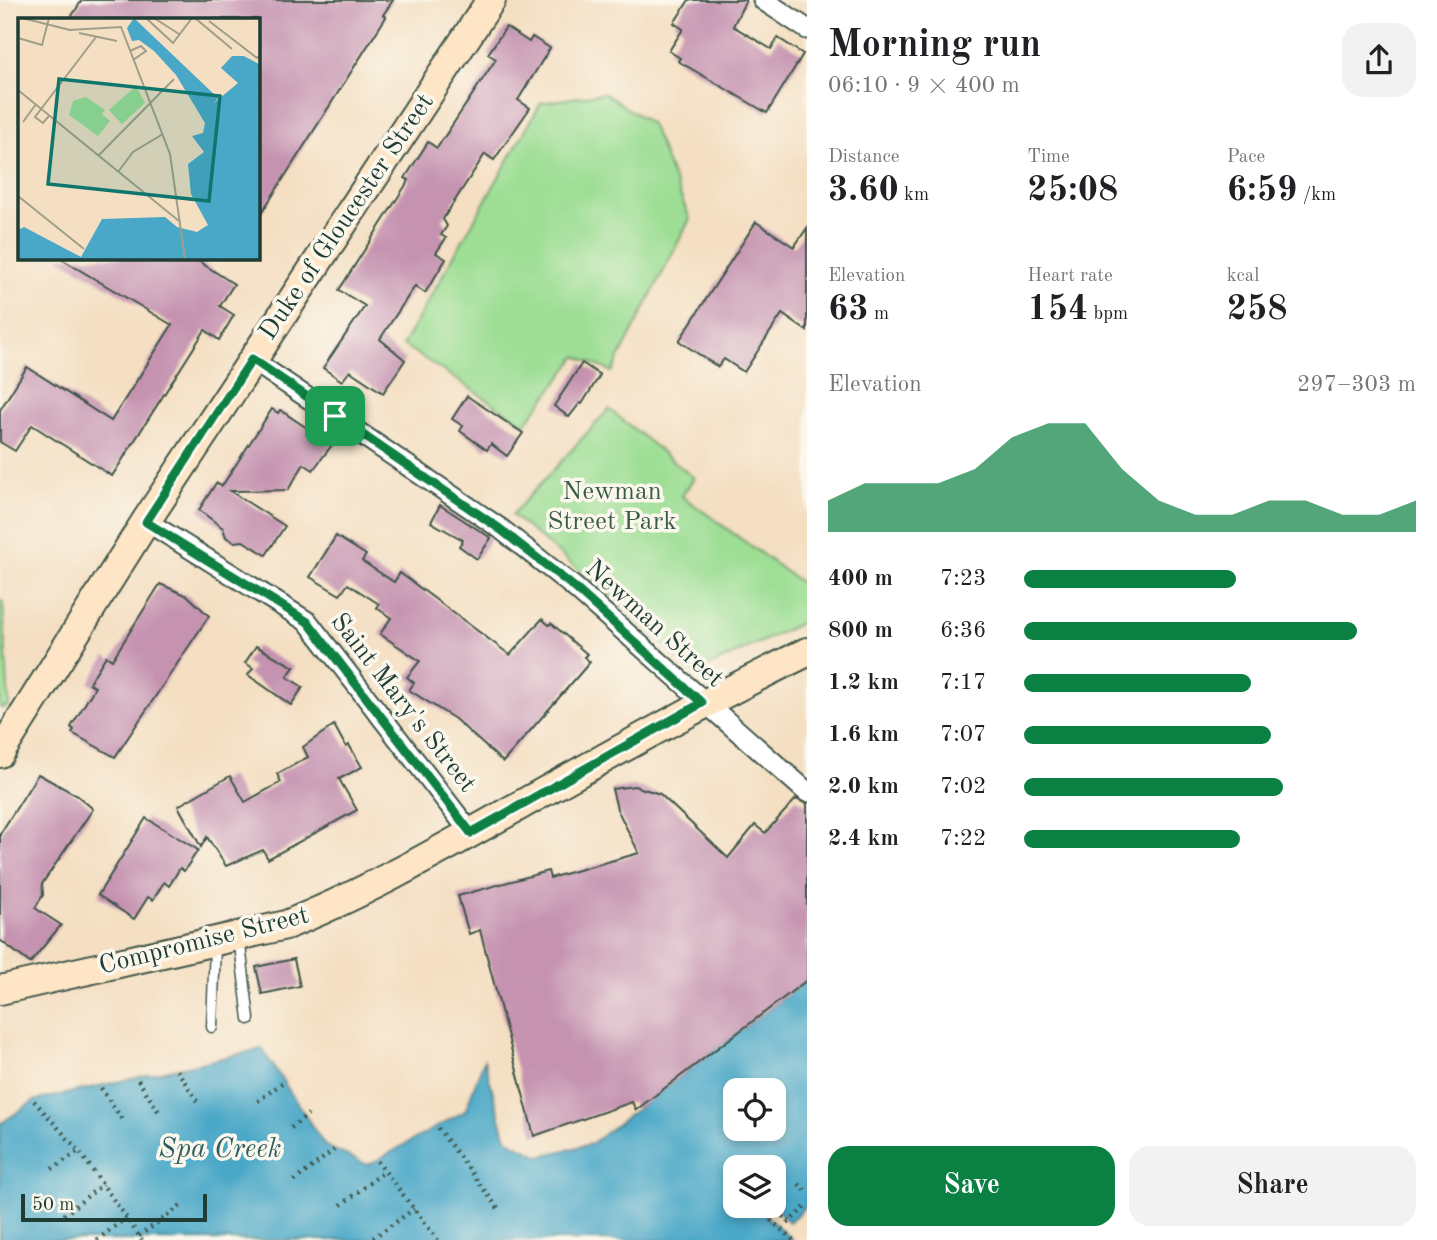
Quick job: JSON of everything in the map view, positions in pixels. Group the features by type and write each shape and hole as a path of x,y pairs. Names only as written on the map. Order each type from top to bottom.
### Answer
{"main road":[{"name":"Duke of Gloucester Street","path":"0,753 252,359 491,0"},
{"name":"Compromise Street","path":"0,990 286,925 328,908 471,833 702,703 807,652"}],"street":[{"path":"763,0 807,29"},
{"name":"Newman Street","path":"252,359 500,529 574,587 702,703 807,792"},
{"name":"Saint Mary's Street","path":"146,522 308,622 471,833"}],"lane":[{"path":"227,938 249,1020"},
{"path":"212,1027 227,938"}],"path":[{"path":"177,1070 199,1104"},
{"path":"138,1080 159,1112"},
{"path":"258,1101 286,1080"},
{"path":"102,1088 123,1121"},
{"path":"34,1101 79,1151 141,1238 181,1205"},
{"path":"291,1128 308,1114"},
{"path":"438,1128 500,1211"},
{"path":"295,1181 334,1150"},
{"path":"52,1169 79,1151"},
{"path":"377,1161 438,1240"},
{"path":"341,1205 385,1171"},
{"path":"64,1215 103,1184"},
{"path":"799,1184 807,1192"},
{"path":"785,1218 789,1222 807,1205"},
{"path":"373,1238 414,1209"},
{"path":"97,1240 126,1218"},
{"path":"768,1218 793,1240"}],"green space":[{"path":"604,93 651,124 690,219 612,372 577,356 525,424 403,345 541,103"},
{"name":"Newman Street Park","path":"609,409 694,478 682,496 807,587 807,620 695,673 608,594 512,515"},
{"path":"0,601 3,601 9,706 0,708"}],"water":[{"name":"Spa Creek","path":"807,980 807,1205 789,1222 785,1218 786,1155 723,1155 723,1218 768,1218 793,1240 0,1240 0,1124 34,1101 262,1049 325,1146 368,1165 465,1111 484,1060 505,1135 511,1142 540,1156 591,1144"}],"building":[{"path":"82,0 393,0 383,15 386,17 259,217 259,18 71,18"},
{"path":"689,0 746,0 733,26 771,49 778,38 803,54 767,113 678,61 680,58 669,51 683,29 674,23"},
{"path":"506,27 529,42 532,37 550,48 518,100 530,108 494,160 485,154 443,219 447,226 441,235 446,238 436,253 446,259 425,293 415,286 380,339 405,360 383,393 350,371 342,381 323,368 365,306 339,290 409,180 405,178 428,142 437,148 496,59 488,54"},
{"path":"756,222 794,247 807,228 807,331 782,314 744,372 724,359 718,367 679,341"},
{"path":"61,259 195,259 234,284 220,306 234,315 219,340 205,330 112,476 32,425 15,451 0,442 0,410 27,367 111,421 172,325"},
{"path":"582,363 600,375 582,404 580,403 569,417 554,406"},
{"path":"467,396 523,433 507,456 491,444 487,450 460,431 463,426 452,419"},
{"path":"272,409 278,413 280,410 332,445 313,470 304,464 288,490 230,491 285,526 266,555 243,541 234,542 226,537 223,528 199,510 216,483 222,486"},
{"path":"440,505 491,538 477,559 459,546 463,540 431,522"},
{"path":"336,536 366,555 362,561 394,582 400,573 510,655 542,619 549,625 551,623 587,654 584,657 590,662 503,762 455,719 409,690 414,683 407,677 420,661 380,634 391,618 377,608 379,604 348,584 340,595 310,577"},
{"path":"160,584 188,596 209,616 115,757 72,733 74,730 71,727 95,687 89,683 106,656 112,660"},
{"path":"256,646 294,667 287,677 303,687 291,705 248,675 253,668 245,663"},
{"path":"334,725 346,747 349,745 362,767 339,779 357,810 268,859 263,850 226,866 207,837 201,847 178,806 230,776 245,802 281,782 277,774 308,757 303,747"},
{"path":"38,774 78,796 93,809 42,884 43,895 35,908 61,925 30,963 0,940 0,834"},
{"path":"634,786 660,794 728,858 755,825 765,833 796,799 807,804 807,980 636,1110 632,1102 534,1136 480,930 469,934 458,896 548,871 550,878 639,853 617,809 612,789"},
{"path":"146,818 198,850 184,871 180,868 169,886 164,882 153,900 148,897 134,919 98,895"},
{"path":"294,959 300,986 262,994 256,967"}],"route":[{"path":"252,359 335,416 500,529 574,587 702,703 471,833 308,622 146,522 252,359"}]}
